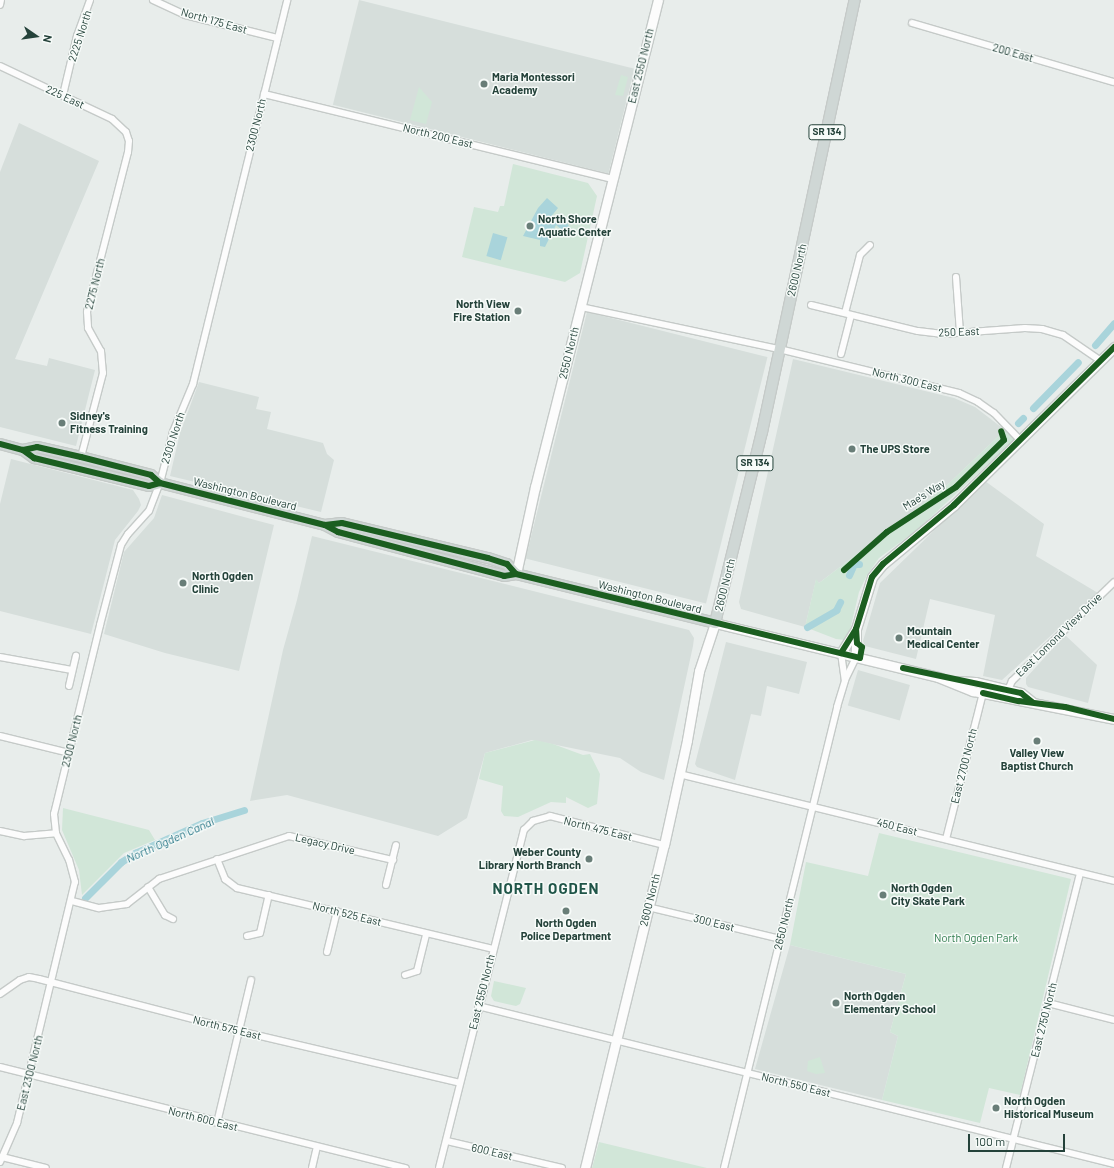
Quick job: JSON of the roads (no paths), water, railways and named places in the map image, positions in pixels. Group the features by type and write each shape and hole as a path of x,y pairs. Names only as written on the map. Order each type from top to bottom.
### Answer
{"main road":[{"name":"East 2550 North","path":"624,133 658,0"},
{"name":"2600 North","path":"585,1168 664,845 699,671 715,623 762,432 856,0"},
{"name":"2550 North","path":"516,574 580,307 624,133"},
{"path":"856,657 856,629 868,586 883,564 954,505 1114,347"},
{"name":"Washington Boulevard","path":"0,444 22,450 34,458 148,486 160,483"},
{"name":"Washington Boulevard","path":"22,450 37,447 81,457 151,475 160,483 326,525 338,532 504,576 516,574 952,680"},
{"name":"Washington Boulevard","path":"326,525 342,522 453,549 507,564 516,574"},
{"path":"841,653 856,629"},
{"path":"952,680 975,682 1021,693 1032,702"},
{"path":"952,680 982,693 1019,702 1032,702 1114,719"}],"street":[{"path":"0,5 1,0"},
{"name":"2225 North","path":"63,95 77,36 90,0"},
{"name":"North 175 East","path":"153,0 185,14 277,38"},
{"name":"2300 North","path":"52,982 72,901 75,882 69,860 56,833 54,814 121,546 128,534 149,511 160,483 173,432 199,363 287,0"},
{"name":"200 East","path":"912,23 1114,82"},
{"name":"225 East","path":"0,66 112,119 126,132"},
{"name":"North 200 East","path":"264,94 613,179"},
{"name":"2275 North","path":"81,457 103,372 101,351 88,328 87,312 128,152 126,132"},
{"path":"841,354 860,255 870,245"},
{"path":"956,277 960,333"},
{"name":"250 East","path":"811,305 918,331 943,334 1025,328 1042,329 1063,335 1101,361"},
{"name":"North 300 East","path":"580,307 779,349 959,393 978,402 994,413 1020,440"},
{"name":"East Lomond View Drive","path":"1008,690 1012,681 1114,582"},
{"name":"2650 North","path":"841,653 845,680"},
{"path":"69,686 76,656"},
{"path":"0,657 72,670"},
{"name":"2650 North","path":"724,1168 812,807 845,680 856,657"},
{"name":"East 2700 North","path":"946,839 982,693"},
{"path":"0,736 69,753"},
{"name":"450 East","path":"679,774 1114,881"},
{"name":"North 475 East","path":"533,821 550,816 664,845"},
{"name":"East 2550 North","path":"439,1168 518,848 524,830 533,821"},
{"path":"0,831 24,836 56,833"},
{"name":"Legacy Drive","path":"72,901 99,908 114,908 127,904 148,886 159,879 280,837 292,836 393,860"},
{"path":"386,885 396,845"},
{"name":"North 525 East","path":"216,859 225,880 237,888 493,949"},
{"name":"East 2750 North","path":"1006,1168 1080,873"},
{"path":"148,886 164,915 174,919"},
{"path":"247,936 260,932 269,895"},
{"name":"300 East","path":"648,907 780,939"},
{"path":"327,952 337,912"},
{"path":"405,975 417,971 426,934"},
{"name":"North 575 East","path":"0,994 29,977 239,1031 460,1083"},
{"path":"217,1123 251,980"},
{"name":"East 2300 North","path":"1,1160 18,1123 52,982"},
{"path":"1048,1003 1114,1020"},
{"name":"North 550 East","path":"478,1006 1114,1164"},
{"name":"North 600 East","path":"0,1067 217,1123 406,1168"},
{"name":"600 East","path":"446,1141 562,1168"},
{"path":"312,1168 317,1147"},
{"path":"1,1160 46,1168"}],"water":[{"path":"547,198 558,208 550,218 556,223 558,219 563,218 572,230 567,234 556,225 545,247 540,246 540,240 523,236 538,208"},
{"path":"493,233 507,237 501,260 486,256"}],"waterway":[{"name":"North Ogden Canal","path":"1095,345 1114,323"},
{"name":"North Ogden Canal","path":"1033,408 1078,362"},
{"name":"North Ogden Canal","path":"1018,423 1023,418"},
{"name":"North Ogden Canal","path":"849,575 854,564 859,564"},
{"name":"North Ogden Canal","path":"807,627 836,610 840,602"},
{"name":"North Ogden Canal","path":"85,898 121,862 135,853 202,823 244,810"}],"place":[{"name":"Maria Montessori Academy","path":"484,84"},
{"name":"North Shore Aquatic Center","path":"530,226"},
{"name":"North View Fire Station","path":"518,311"},
{"name":"Sidney's Fitness Training","path":"62,423"},
{"name":"The UPS Store","path":"852,449"},
{"name":"North Ogden Clinic","path":"183,583"},
{"name":"Mountain Medical Center","path":"899,638"},
{"name":"Valley View Baptist Church","path":"1037,741"},
{"name":"Weber County Library North Branch","path":"589,859"},
{"name":"North Ogden City Skate Park","path":"883,895"},
{"name":"North Ogden Police Department","path":"566,911"},
{"name":"North Ogden Elementary School","path":"836,1003"},
{"name":"North Ogden Historical Museum","path":"996,1108"}],"district":[{"name":"NORTH OGDEN","path":"546,889"}],"park label":[{"name":"North Ogden Park","path":"976,938"}]}
